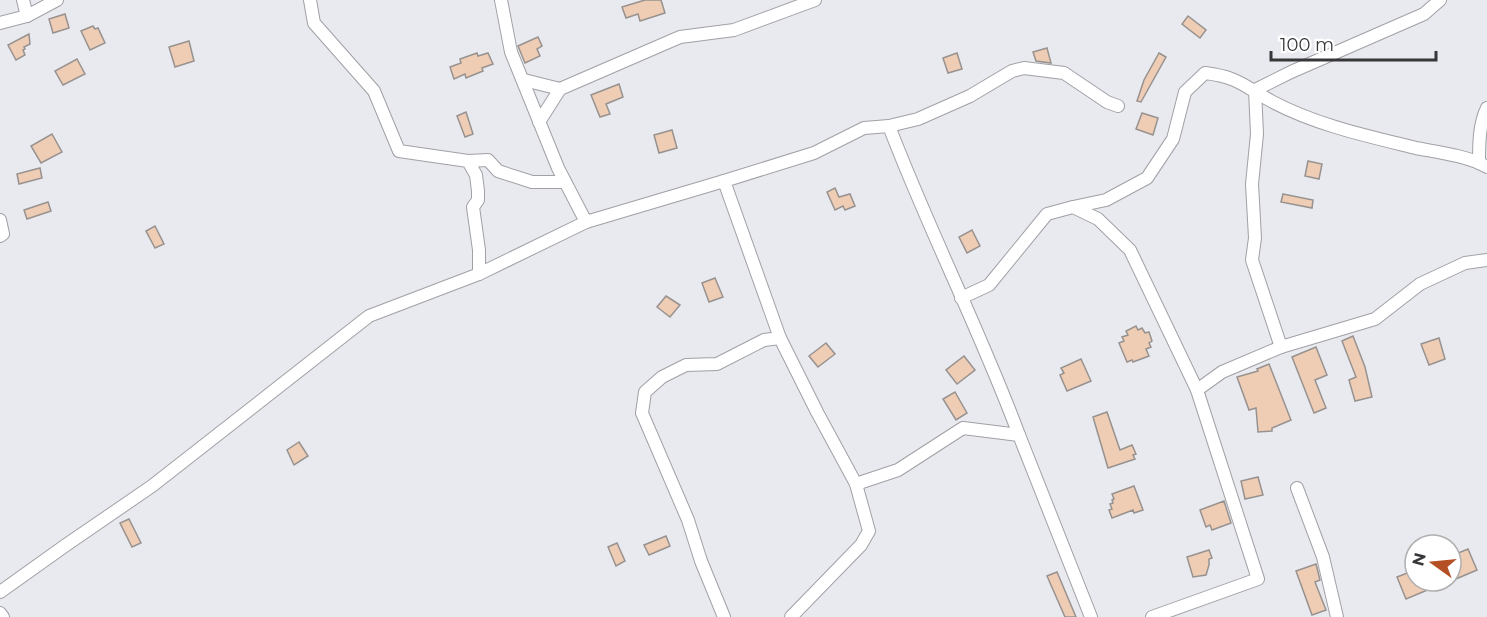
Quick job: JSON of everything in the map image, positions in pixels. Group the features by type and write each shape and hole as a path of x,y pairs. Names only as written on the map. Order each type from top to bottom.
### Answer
{"street":[{"path":"23,0 27,16"},
{"path":"0,23 27,16 57,0"},
{"path":"310,0 314,23 374,91 399,151 468,161 488,160 498,171 532,182 565,182"},
{"path":"501,0 511,52 565,182 586,222"},
{"path":"539,122 560,89 680,37 734,30 815,0"},
{"path":"1255,90 1424,14 1440,0"},
{"path":"0,592 152,486 369,316 478,274 586,222 814,153 864,128 889,126 918,119 970,96 1012,71 1024,68 1064,73 1107,102 1118,106"},
{"path":"961,298 989,285 1047,214 1106,200 1147,178 1173,138 1185,92 1205,73 1225,75 1271,101 1332,126 1483,165 1479,144 1487,108"},
{"path":"524,80 560,89"},
{"path":"1255,90 1257,134 1252,184 1255,238 1252,260 1281,347"},
{"path":"889,126 961,298 994,369 1091,617"},
{"path":"468,161 476,175 478,191 478,200 473,207 479,250 478,274"},
{"path":"724,180 780,338 856,484 869,531 861,545 791,617"},
{"path":"1098,219 1106,200"},
{"path":"1072,207 1098,219 1130,250 1197,390 1258,579 1152,617"},
{"path":"0,220 3,234 0,236"},
{"path":"1197,390 1222,372 1281,347 1375,319 1420,284 1465,262 1487,260"},
{"path":"724,617 701,561 688,520 642,413 645,392 662,377 686,366 717,364 764,340 780,338"},
{"path":"856,484 898,470 963,428 1018,435"},
{"path":"1297,488 1323,557 1337,617"},
{"path":"0,613 3,617"}],"building":[{"path":"645,0 661,0 665,13 640,21 638,14 626,18 622,7"},
{"path":"65,14 69,28 53,33 49,19"},
{"path":"1188,16 1206,30 1200,38 1182,24"},
{"path":"93,26 95,29 98,28 105,43 90,50 81,31"},
{"path":"29,34 30,44 23,50 25,55 16,60 8,45"},
{"path":"538,37 542,46 537,49 540,56 525,63 518,46"},
{"path":"189,41 194,61 175,67 169,47"},
{"path":"1047,48 1051,63 1036,61 1033,52"},
{"path":"477,53 478,56 488,53 493,64 466,78 465,74 454,79 450,67 461,63 460,59"},
{"path":"957,53 962,69 948,73 943,58"},
{"path":"1159,53 1166,57 1141,102 1137,101 1144,80"},
{"path":"77,59 85,74 63,85 55,71"},
{"path":"619,84 623,97 606,104 610,114 600,117 591,95"},
{"path":"466,112 473,134 465,137 457,116"},
{"path":"1142,113 1158,118 1153,135 1136,129"},
{"path":"672,130 677,148 659,153 654,135"},
{"path":"52,134 62,152 41,163 31,146"},
{"path":"1308,161 1322,164 1319,179 1305,176"},
{"path":"40,168 42,178 19,184 17,174"},
{"path":"835,188 839,197 850,194 855,206 845,210 843,206 835,210 827,192"},
{"path":"1283,194 1313,200 1312,208 1281,202"},
{"path":"48,202 51,211 27,219 24,210"},
{"path":"155,226 164,244 155,248 146,231"},
{"path":"972,230 980,246 967,253 959,237"},
{"path":"715,278 723,297 709,302 702,283"},
{"path":"666,296 680,305 670,317 657,307"},
{"path":"1136,326 1138,330 1142,328 1145,333 1149,332 1151,347 1146,349 1149,356 1127,362 1119,343 1124,341 1122,337 1128,335 1126,331"},
{"path":"1353,336 1365,367 1372,397 1355,401 1349,380 1356,377 1342,341"},
{"path":"1439,338 1445,359 1429,365 1421,344"},
{"path":"826,343 835,354 818,367 809,356"},
{"path":"1316,347 1327,375 1315,380 1326,408 1314,413 1292,357"},
{"path":"964,356 975,370 957,384 946,370"},
{"path":"1081,359 1091,381 1067,391 1060,375 1064,373 1061,368"},
{"path":"1269,364 1291,420 1272,428 1272,431 1258,432 1256,408 1249,410 1237,377 1258,371 1257,369"},
{"path":"955,392 967,413 956,420 943,399"},
{"path":"1107,412 1120,450 1132,445 1136,454 1133,455 1135,459 1108,468 1093,417"},
{"path":"299,442 308,456 294,465 287,450"},
{"path":"1258,477 1263,495 1245,499 1241,481"},
{"path":"1134,486 1143,510 1134,513 1133,510 1112,518 1109,510 1112,509 1110,504 1114,499 1112,494"},
{"path":"1224,501 1231,523 1212,530 1210,525 1206,527 1200,510"},
{"path":"129,519 141,543 132,547 120,523"},
{"path":"666,536 670,546 649,555 644,545"},
{"path":"617,543 625,561 616,566 608,547"},
{"path":"1468,549 1477,570 1463,576 1463,551"},
{"path":"1209,550 1212,558 1209,559 1206,575 1193,577 1187,557"},
{"path":"1316,564 1320,580 1315,582 1326,610 1312,615 1296,571"},
{"path":"1057,572 1076,617 1065,617 1047,576"},
{"path":"1403,575 1403,592 1397,577"},
{"path":"1404,593 1420,593 1406,599"}]}
